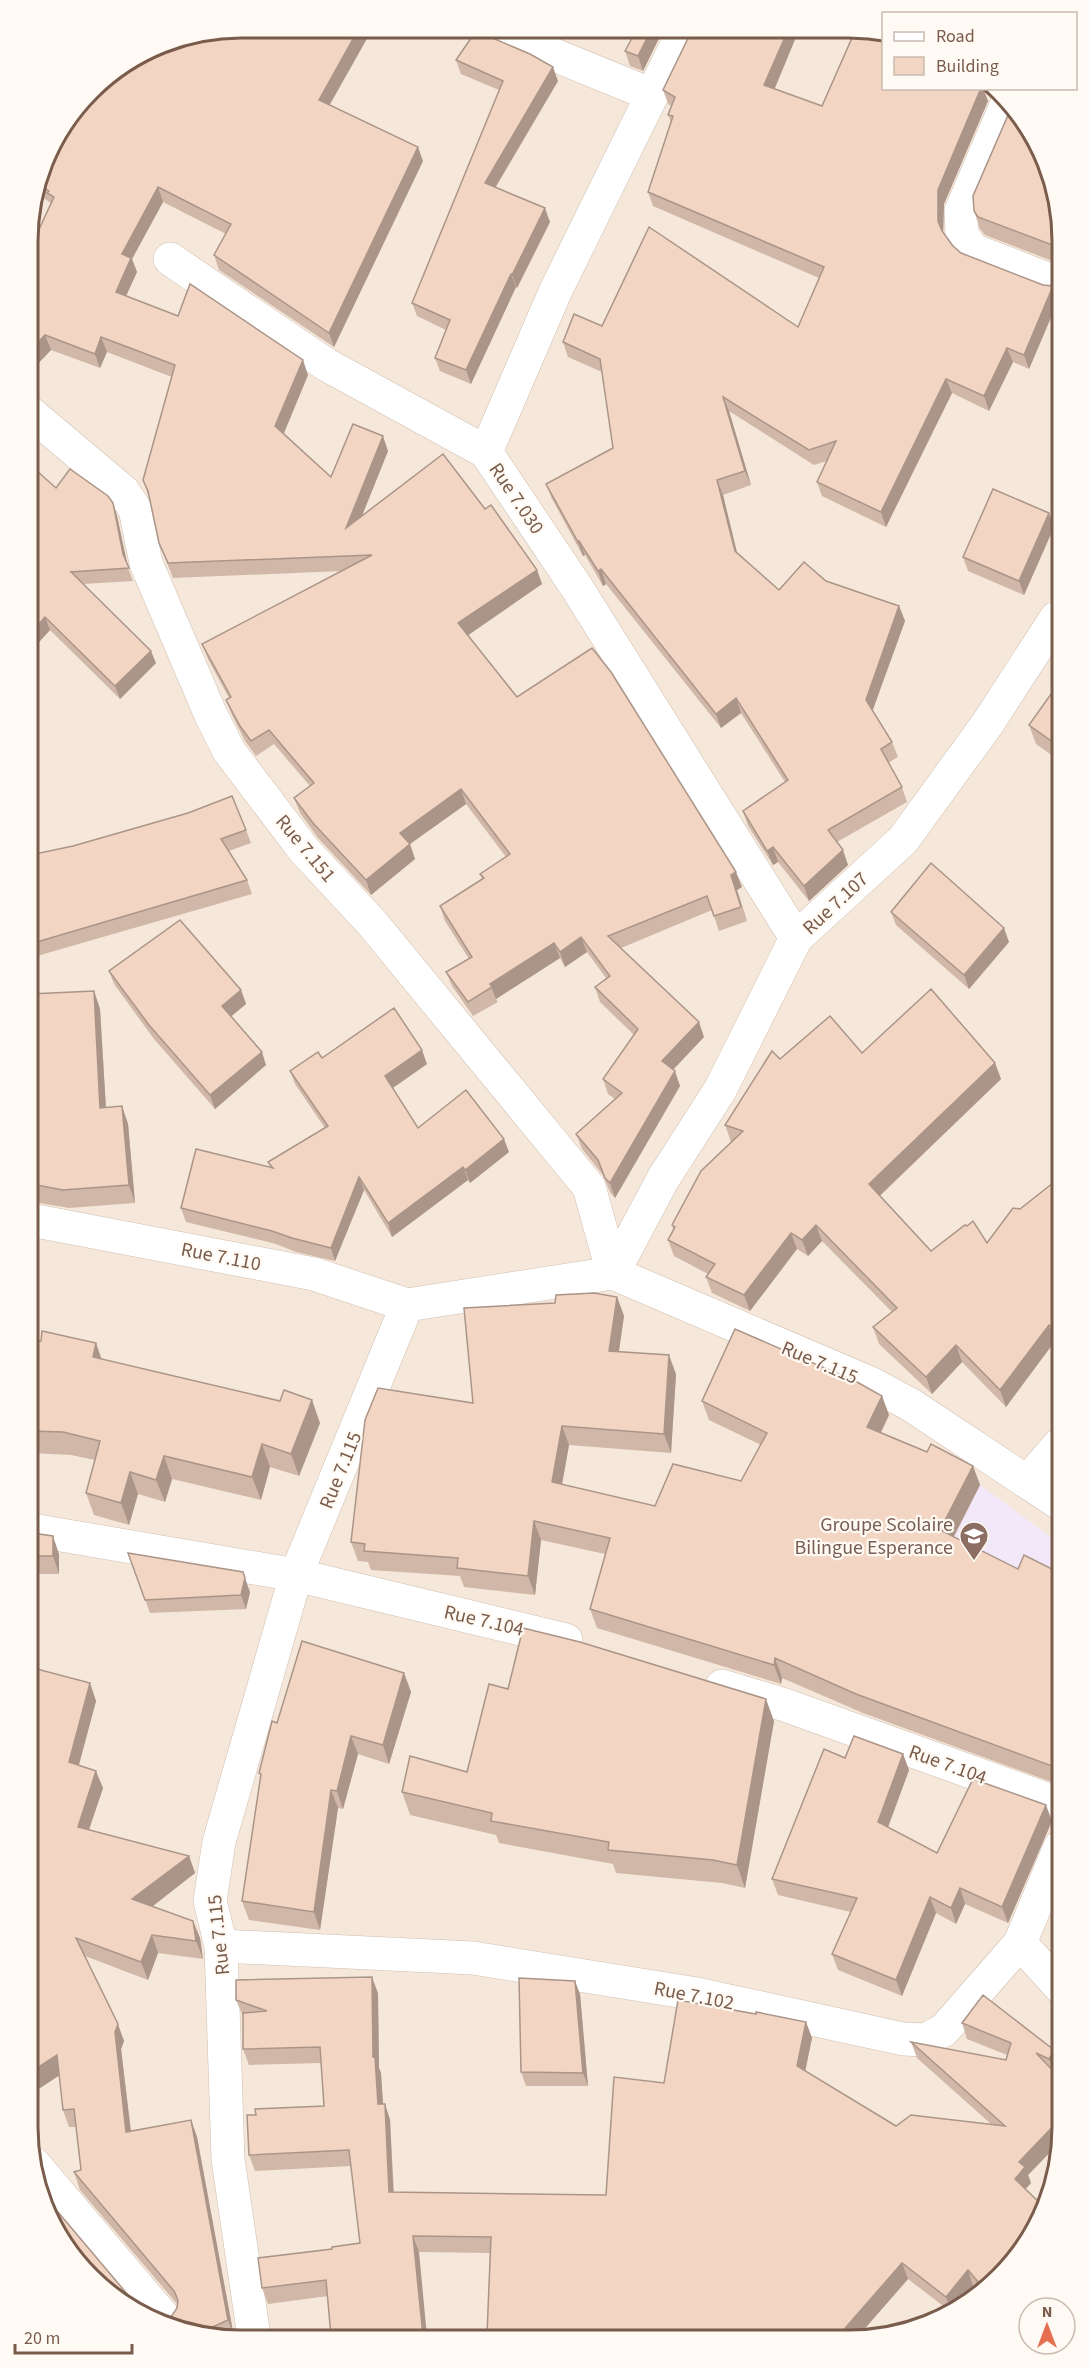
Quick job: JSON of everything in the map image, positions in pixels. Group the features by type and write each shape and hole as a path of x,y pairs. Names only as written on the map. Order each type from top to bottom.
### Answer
{"street":[{"path":"515,38 652,95"},
{"name":"Rue 7.030","path":"680,38 556,290 486,452 577,588 796,938"},
{"path":"1004,110 961,211 962,235 973,250 1052,281"},
{"path":"170,259 327,365 486,452"},
{"name":"Rue 7.151","path":"38,419 123,491 135,509 146,563 210,713 229,751 304,850 372,923 589,1186 613,1273"},
{"name":"Rue 7.107","path":"613,1273 663,1179 720,1090 796,938 903,840 988,723 1052,624"},
{"name":"Rue 7.110","path":"38,1221 314,1274 407,1305"},
{"path":"407,1305 613,1273"},
{"name":"Rue 7.115","path":"613,1273 872,1384 911,1405 1051,1498"},
{"name":"Rue 7.115","path":"253,2330 228,2159 221,1946 210,1901 219,1842 297,1575 407,1305"},
{"path":"1027,1482 1051,1454"},
{"name":"Rue 7.104","path":"38,1531 297,1575 593,1646"},
{"name":"Rue 7.104","path":"695,1677 785,1705 1051,1801"},
{"name":"Rue 7.102","path":"221,1946 473,1959 697,1994 903,2039 926,2040 944,2030 1020,1943 1051,1868"},
{"path":"1020,1943 1051,1977"},
{"path":"46,2188 58,2210 160,2314"}],"shaded area":[{"path":"240,38 849,38 882,40 882,90 984,90 1010,117 1036,163 1045,188 1052,240 1051,2141 1045,2180 1024,2229 1010,2251 982,2280 938,2310 901,2324 875,2329 240,2330 214,2329 183,2322 50,2198 39,2154 38,227 41,201 48,175 72,128 97,97 117,79 151,58 201,41"},
{"name":"Groupe Scolaire Bilingue Esperance","path":"980,1485 1051,1537 1051,1676 879,1582"}],"building":[{"path":"353,38 319,100 418,147 329,333 214,255 231,224 158,187 122,254 131,258 116,292 178,316 190,284 303,360 275,426 331,477 353,424 383,436 346,528 443,454 485,509 491,505 537,570 458,623 517,697 592,648 611,672 736,872 731,875 741,907 714,916 707,896 608,936 699,1022 662,1061 675,1071 610,1183 605,1178 598,1160 576,1134 622,1093 603,1079 638,1029 595,987 610,976 581,937 560,952 554,943 490,984 492,987 468,1002 446,972 472,957 440,906 484,878 480,874 510,854 461,789 400,833 410,844 366,880 313,823 294,798 314,783 269,730 251,741 240,726 226,700 231,697 202,644 372,555 168,563 159,543 148,491 143,480 175,365 101,337 95,354 45,335 38,342 38,231 54,197 47,193 49,191 45,188 48,175 65,139 97,97 117,79 151,58 175,48 214,39"},
{"path":"471,38 492,38 553,67 485,183 545,208 466,370 435,358 450,320 412,303 503,81 456,60"},
{"path":"632,38 647,38 638,56 625,51"},
{"path":"688,38 785,38 764,85 822,106 852,38 882,40 882,90 980,90 938,190 938,221 942,231 961,253 1043,285 1052,286 1024,355 1007,348 984,396 946,379 881,512 817,482 836,441 809,450 723,397 745,471 717,480 735,551 779,590 804,562 826,581 899,606 866,700 892,742 881,749 902,787 828,830 843,850 804,886 773,847 767,851 743,811 788,780 736,698 716,714 601,569 598,571 578,542 546,484 613,448 600,359 563,342 574,314 602,326 649,227 798,327 824,267 648,192 673,116 668,115 675,97 663,90"},
{"path":"1008,115 1024,139 1045,188 1052,245 978,217 974,211 973,196"},
{"path":"70,469 108,496 113,503 123,554 129,568 71,572 151,651 115,686 45,617 38,625 38,472 56,488"},
{"path":"993,489 1049,513 1019,581 963,557"},
{"path":"1052,693 1052,741 1029,725"},
{"path":"232,796 246,830 221,839 247,880 38,942 38,853 73,846 188,813"},
{"path":"931,863 1004,928 964,975 891,912"},
{"path":"180,920 241,990 222,1006 262,1052 210,1095 149,1025 109,971"},
{"path":"931,989 995,1063 869,1184 931,1251 973,1221 987,1243 1013,1208 1020,1209 1052,1184 1051,1327 1049,1325 1000,1390 956,1345 926,1377 873,1327 897,1308 816,1225 802,1240 791,1233 744,1295 706,1277 715,1264 668,1240 675,1227 672,1225 701,1171 743,1131 725,1125 772,1051 780,1059 830,1016 862,1053"},
{"path":"94,991 100,1108 122,1106 129,1185 63,1190 38,1185 38,994"},
{"path":"394,1008 422,1050 385,1076 418,1128 466,1090 504,1139 465,1170 463,1167 388,1223 359,1177 331,1248 181,1208 196,1149 273,1168 268,1162 328,1126 290,1071 318,1052 322,1058"},
{"path":"594,1293 617,1297 609,1351 669,1355 664,1434 562,1426 552,1482 655,1506 673,1464 741,1481 767,1433 702,1401 735,1329 857,1382 882,1396 867,1427 927,1452 931,1444 973,1466 940,1530 1018,1569 1024,1555 1051,1569 1051,1766 856,1694 775,1658 774,1665 590,1609 610,1538 534,1521 528,1576 457,1568 458,1558 364,1551 365,1544 351,1542 365,1420 378,1388 473,1403 464,1308 555,1303 556,1295"},
{"path":"42,1331 96,1343 93,1357 280,1401 284,1390 312,1400 291,1454 262,1444 252,1477 164,1456 156,1480 130,1472 121,1503 86,1493 100,1441 63,1432 38,1431 38,1341 41,1341"},
{"path":"38,1534 53,1536 53,1556 38,1556"},
{"path":"128,1553 243,1572 245,1578 241,1595 145,1600"},
{"path":"523,1628 580,1642 766,1699 737,1865 713,1860 608,1850 609,1842 491,1821 492,1813 402,1792 410,1756 467,1772 489,1684 508,1689"},
{"path":"302,1641 404,1673 383,1745 351,1736 337,1791 331,1790 314,1912 242,1901 261,1774 259,1773 272,1721 277,1723"},
{"path":"38,1669 90,1683 69,1762 96,1771 78,1827 189,1856 132,1899 193,1921 196,1941 152,1935 141,1962 76,1938 118,2024 115,2032 126,2132 191,2120 228,2320 210,2328 170,2318 177,2308 178,2300 174,2291 74,2172 81,2170 74,2109 63,2110 57,2055 38,2067"},
{"path":"854,1736 903,1754 878,1822 937,1853 973,1779 1046,1805 1002,1907 960,1888 951,1908 930,1897 896,1980 832,1954 857,1898 772,1879 824,1749 845,1758"},
{"path":"372,1977 373,2057 375,2057 378,2104 385,2104 389,2192 606,2195 614,2077 664,2083 678,2000 806,2022 797,2066 896,2126 911,2115 1005,2126 911,2042 1006,2060 1011,2043 962,2023 983,1995 1051,2048 1049,2059 1036,2053 1051,2069 1051,2128 1019,2162 1025,2167 1015,2179 1038,2201 1010,2251 979,2283 968,2270 946,2297 902,2263 843,2330 487,2330 491,2237 413,2236 422,2330 330,2330 326,2280 262,2288 258,2258 332,2249 332,2247 360,2243 349,2150 249,2155 247,2115 256,2115 255,2109 324,2106 320,2047 243,2049 243,2013 267,2011 236,2000 236,1980"},
{"path":"519,1978 575,1981 583,2073 521,2072"},
{"path":"54,2207 130,2297 107,2280 88,2261 72,2240"}],"place":[{"name":"Groupe Scolaire Bilingue Esperance","path":"974,1562"}]}
